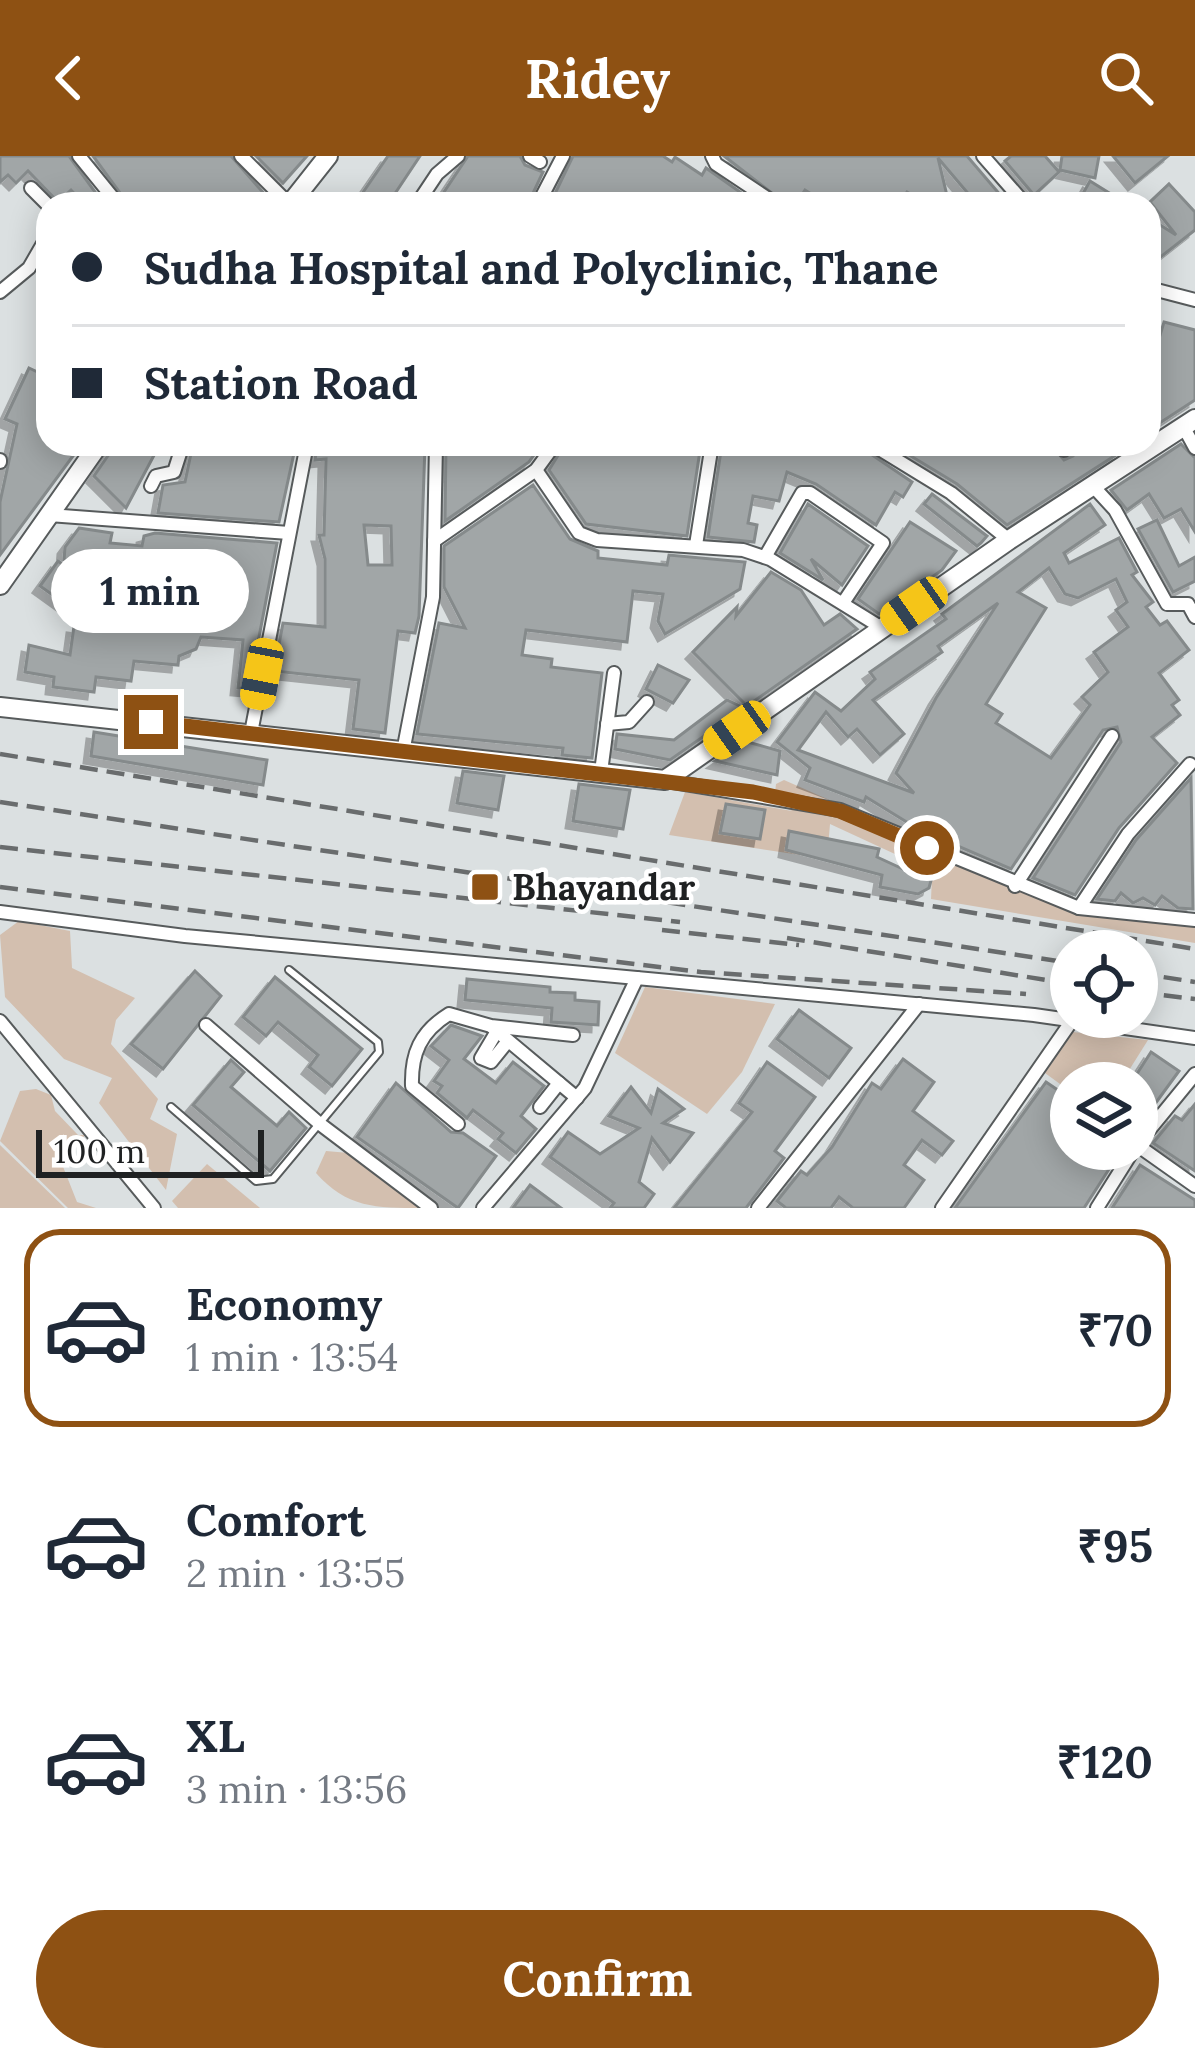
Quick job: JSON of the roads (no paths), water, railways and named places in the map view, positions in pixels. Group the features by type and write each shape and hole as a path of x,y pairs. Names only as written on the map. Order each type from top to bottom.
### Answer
{"main road":[{"path":"297,192 315,166"},
{"path":"1161,441 1189,423"},
{"path":"0,585 90,456"},
{"path":"0,707 665,780 1137,456"}],"street":[{"path":"79,156 108,192"},
{"path":"241,156 277,192"},
{"path":"544,192 562,156"},
{"path":"712,156 716,164 758,192"},
{"path":"432,192 455,157"},
{"path":"992,159 1015,192"},
{"path":"32,188 36,192"},
{"path":"0,292 36,255"},
{"path":"1161,291 1195,300"},
{"path":"1189,423 1195,448"},
{"path":"151,486 156,476 174,472 179,456"},
{"path":"251,734 305,456"},
{"path":"403,752 433,597 436,456"},
{"path":"434,541 536,470 546,456"},
{"path":"696,545 710,456"},
{"path":"891,456 951,493 1009,540"},
{"path":"536,470 579,533 597,540 696,545 765,557 882,628"},
{"path":"1092,485 1127,529 1167,604 1188,604 1195,617"},
{"path":"765,557 802,493 809,493 884,543 843,603"},
{"path":"49,514 290,533"},
{"path":"601,772 614,674"},
{"path":"607,724 629,722 647,702"},
{"path":"1015,886 1112,736"},
{"path":"1079,908 1128,834 1190,764"},
{"path":"665,780 840,811 1015,886 1079,908 1195,920"},
{"path":"69,925 72,903"},
{"path":"0,912 69,925 385,951 1050,1020"},
{"path":"487,1207 577,1098 637,978"},
{"path":"758,1208 919,1004"},
{"path":"458,1124 412,1087 414,1052 424,1034 448,1015 498,1033 573,1035"},
{"path":"0,1022 154,1208"},
{"path":"206,1025 320,1124 431,1208"},
{"path":"498,1033 577,1098"},
{"path":"1158,1033 1195,1038"},
{"path":"942,1208 1060,1038"},
{"path":"1158,1119 1195,1073"},
{"path":"539,1107 559,1084"},
{"path":"1158,1161 1195,1186"},
{"path":"1097,1208 1121,1170"}],"lane":[{"path":"171,1107 261,1184 273,1179 376,1059 378,1042 289,970"}],"railway":[{"path":"0,754 1195,949"},
{"path":"0,802 1050,960"},
{"path":"0,847 680,922"},
{"path":"0,887 701,972 1026,994"},
{"path":"662,930 799,945"},
{"path":"787,938 1050,981"},
{"path":"1158,976 1195,982"},
{"path":"1158,995 1195,999"}],"place":[{"name":"Bhayandar","path":"485,887"}]}
